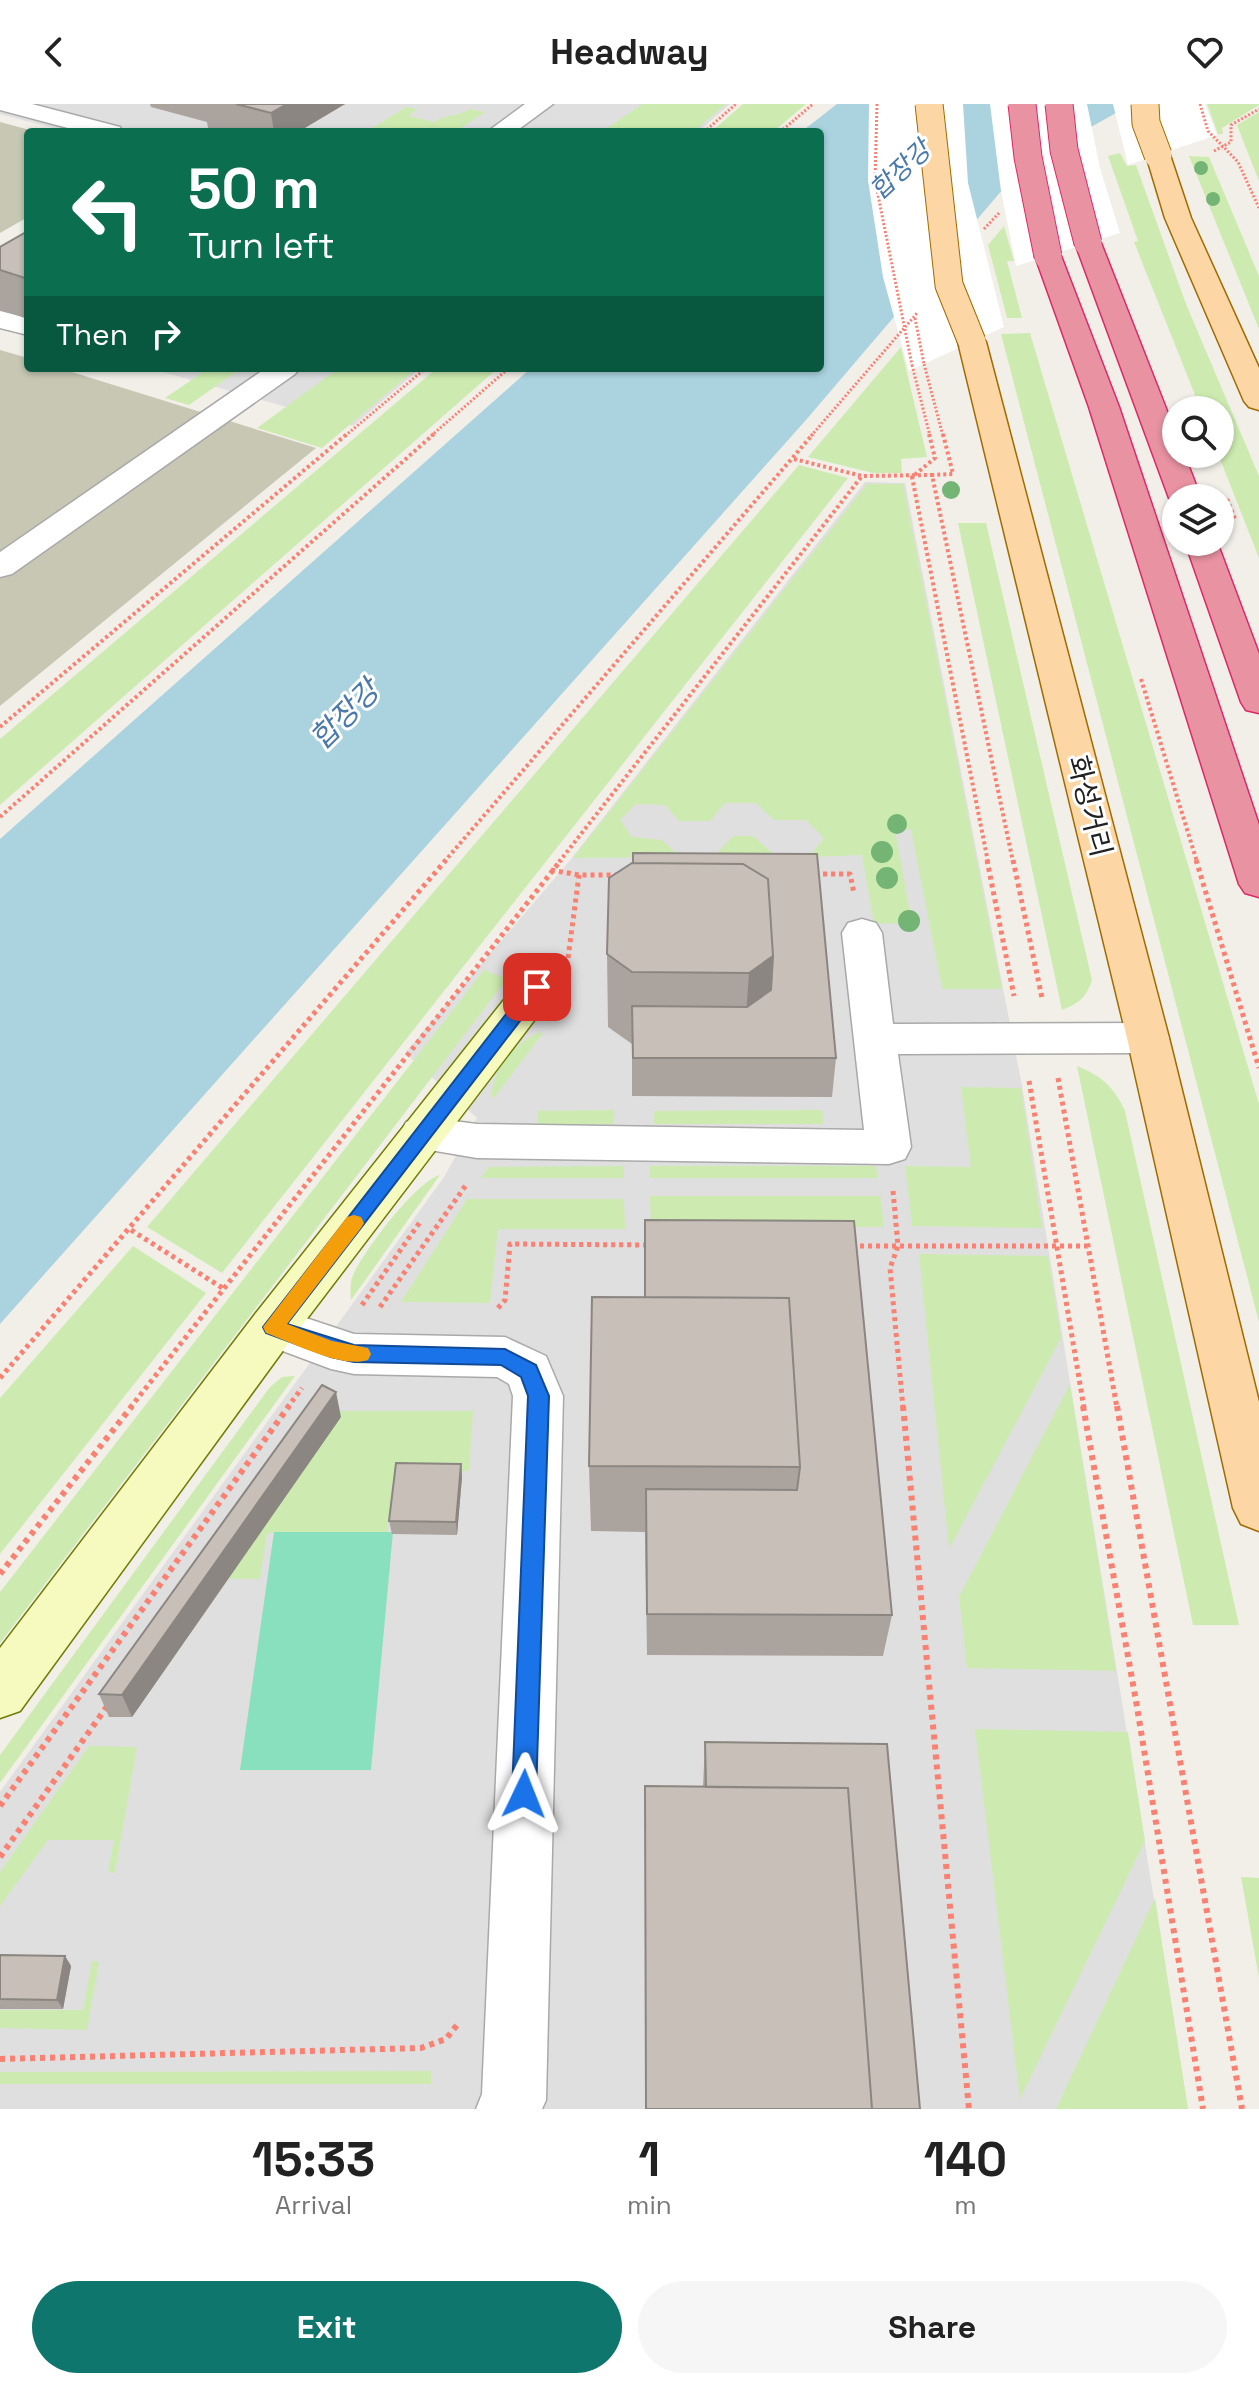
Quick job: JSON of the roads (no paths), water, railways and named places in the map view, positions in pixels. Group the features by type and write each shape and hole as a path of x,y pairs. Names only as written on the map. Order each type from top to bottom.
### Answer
{"highway":[{"path":"1022,104 1028,157 1048,256 1104,407 1259,884"},
{"path":"1059,104 1064,150 1088,243 1180,484"},
{"path":"1206,556 1259,702"}],"main road":[{"name":"화성거리","path":"929,104 949,285 972,342 1148,1038 1259,1508"},
{"path":"1145,104 1146,123 1178,218 1258,395"}],"street":[{"path":"505,128 541,104"},
{"path":"19,106 97,128"},
{"path":"0,319 24,326"},
{"path":"0,567 279,372"},
{"path":"422,1134 497,1141 889,1147 862,933"},
{"path":"0,1692 273,1327 537,987"},
{"path":"874,1039 1148,1038"},
{"path":"273,1327 331,1349 354,1354 505,1357 529,1371 538,1396 514,2100 508,2109"}],"water":[{"name":"합장강","path":"837,104 1132,104 1066,141 1015,175 806,420 0,1324 0,839 526,372 824,372 824,128 806,128"}]}
